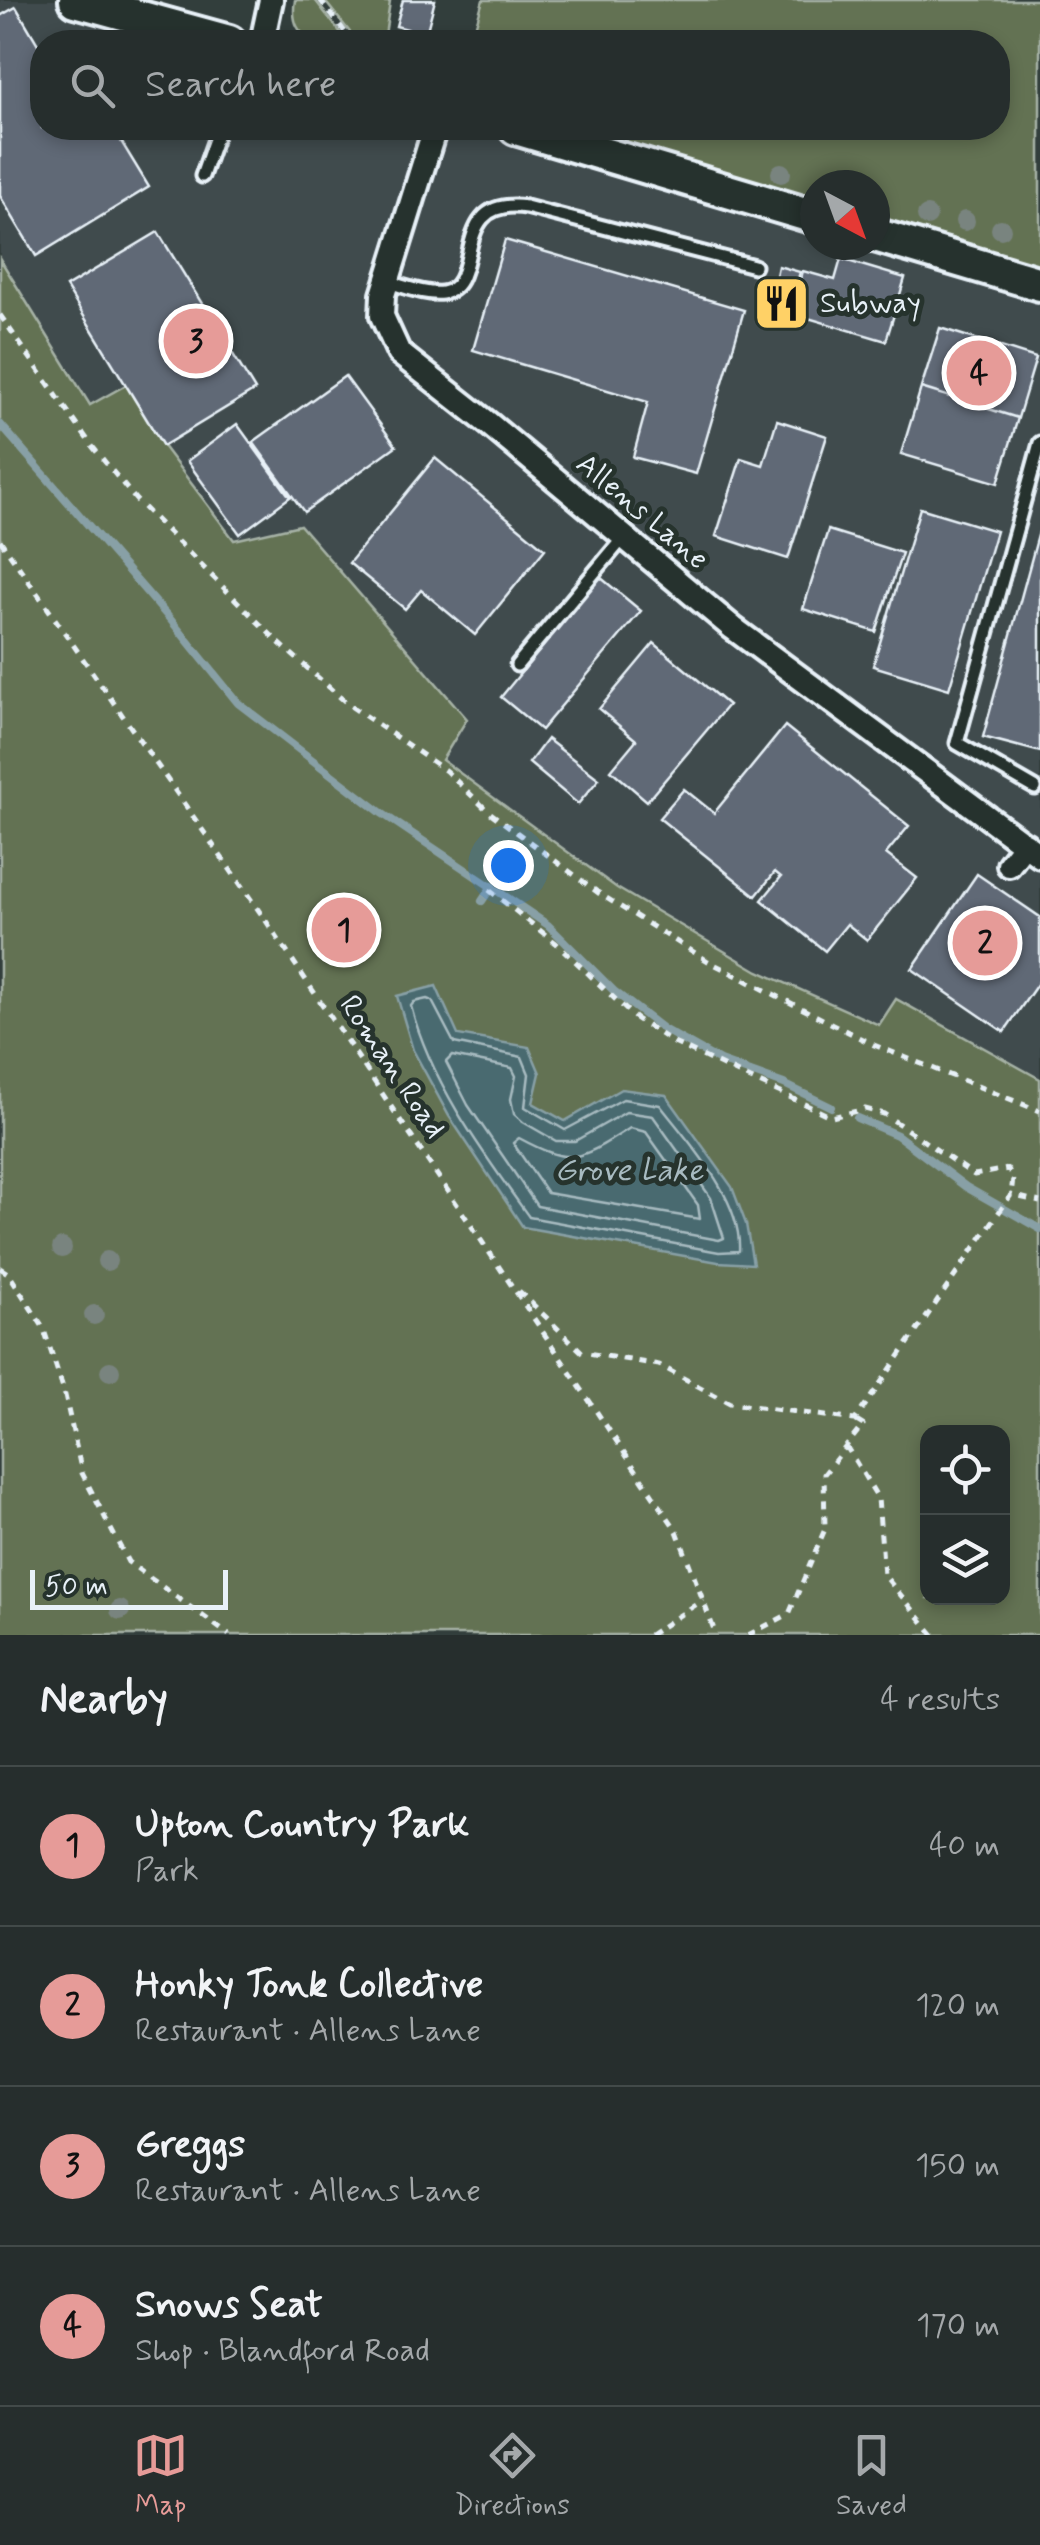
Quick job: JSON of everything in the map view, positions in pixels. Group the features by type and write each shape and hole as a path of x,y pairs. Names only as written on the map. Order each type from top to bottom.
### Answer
{"main road":[{"path":"76,0 185,30"},
{"path":"556,140 800,213"},
{"path":"890,239 1040,284"}],"street":[{"path":"265,30 271,0"},
{"name":"Allens Lane","path":"431,140 387,282 382,316 399,353 733,628 1032,850"},
{"path":"1009,865 1032,850"}],"lane":[{"path":"202,176 215,140"},
{"path":"387,282 440,294 452,290 463,276 481,219 503,205 570,217 754,266"},
{"path":"1035,788 957,743 1040,443"},
{"path":"517,665 624,536"}],"path":[{"path":"320,0 344,30"},
{"path":"0,315 92,446 136,500 278,642 349,705 446,771 488,812 600,894 708,962 874,1045 1040,1110"},
{"name":"Roman Road","path":"0,540 264,918 677,1531 716,1635"},
{"path":"489,890 556,943 635,1018 674,1043 832,1117 865,1108 884,1114 974,1174 1008,1169 1014,1178 1011,1195 855,1420"},
{"path":"1011,1195 1040,1202"},
{"path":"0,1268 43,1327 64,1390 82,1473 128,1562 229,1635"},
{"path":"510,1282 582,1352 659,1365 730,1402 855,1420 863,1425 824,1474 825,1529 789,1614 748,1635"},
{"path":"846,1446 878,1498 884,1575 934,1635"},
{"path":"649,1635 703,1600"}],"shaded area":[{"path":"0,0 76,0 185,30 30,30 30,140 556,140 800,213 800,260 890,260 890,249 1040,284 1040,1079 896,999 880,1025 758,971 617,888 442,759 467,719 301,525 234,540 163,446 126,386 91,406 0,259"}],"green space":[{"path":"295,0 315,0 339,30 300,30 294,13"},
{"path":"324,0 390,2 386,30 348,30"},
{"path":"483,0 1040,0 1040,266 890,221 890,170 800,170 800,194 618,140 1010,140 1010,30 474,30"},
{"path":"0,259 90,405 126,385 163,446 234,540 300,525 467,719 442,760 617,888 758,971 879,1025 896,999 1040,1079 1040,1635 0,1635"}],"water":[{"name":"Grove Lake","path":"436,986 458,1035 529,1047 540,1073 533,1103 565,1121 621,1089 666,1095 732,1187 746,1224 753,1264 718,1262 523,1227 449,1116 413,1050 397,996"}],"building":[{"path":"403,0 435,0 427,30 396,26"},
{"path":"16,7 30,31 30,140 120,140 149,187 36,256 0,196 0,16"},
{"path":"158,232 255,390 163,446 66,287"},
{"path":"505,240 744,310 696,474 633,457 648,402 473,350"},
{"path":"841,260 905,278 886,341 791,313 803,271 835,280"},
{"path":"778,266 800,272 793,295 773,290"},
{"name":"Subway","path":"773,290 793,295 788,315 768,311"},
{"path":"940,328 1036,358 1018,418 921,388"},
{"path":"345,376 396,446 304,512 253,442"},
{"path":"921,388 1018,418 998,483 901,454"},
{"path":"777,420 827,436 788,559 716,536 741,458 763,465"},
{"path":"237,424 290,497 240,534 187,461"},
{"path":"435,458 545,549 475,635 421,590 405,609 349,563"},
{"path":"920,508 996,531 949,689 873,666"},
{"path":"1040,528 1040,752 983,737"},
{"path":"828,530 902,553 876,632 803,609"},
{"path":"600,577 641,611 541,730 501,697"},
{"path":"654,643 728,705 647,801 611,770 636,740 599,709"},
{"path":"785,726 909,826 886,854 917,878 867,940 847,924 825,951 762,900 781,877 775,872 756,896 659,818 684,789 714,813"},
{"path":"547,739 599,779 578,804 529,763"},
{"path":"977,874 1040,917 1040,980 1004,1032 912,969"}],"waterway":[{"path":"0,424 238,703 383,814 548,925 615,992 663,1029 720,1061 784,1084 831,1107"},
{"path":"482,901 492,886"},
{"path":"857,1118 897,1135 966,1187 1040,1229"}],"place":[{"name":"Subway","path":"781,303"},
{"name":"Greggs","path":"196,341"},
{"name":"Snows Seat","path":"979,373"},
{"name":"Upton Country Park","path":"344,930"},
{"name":"Honky Tonk Collective","path":"985,943"}]}
